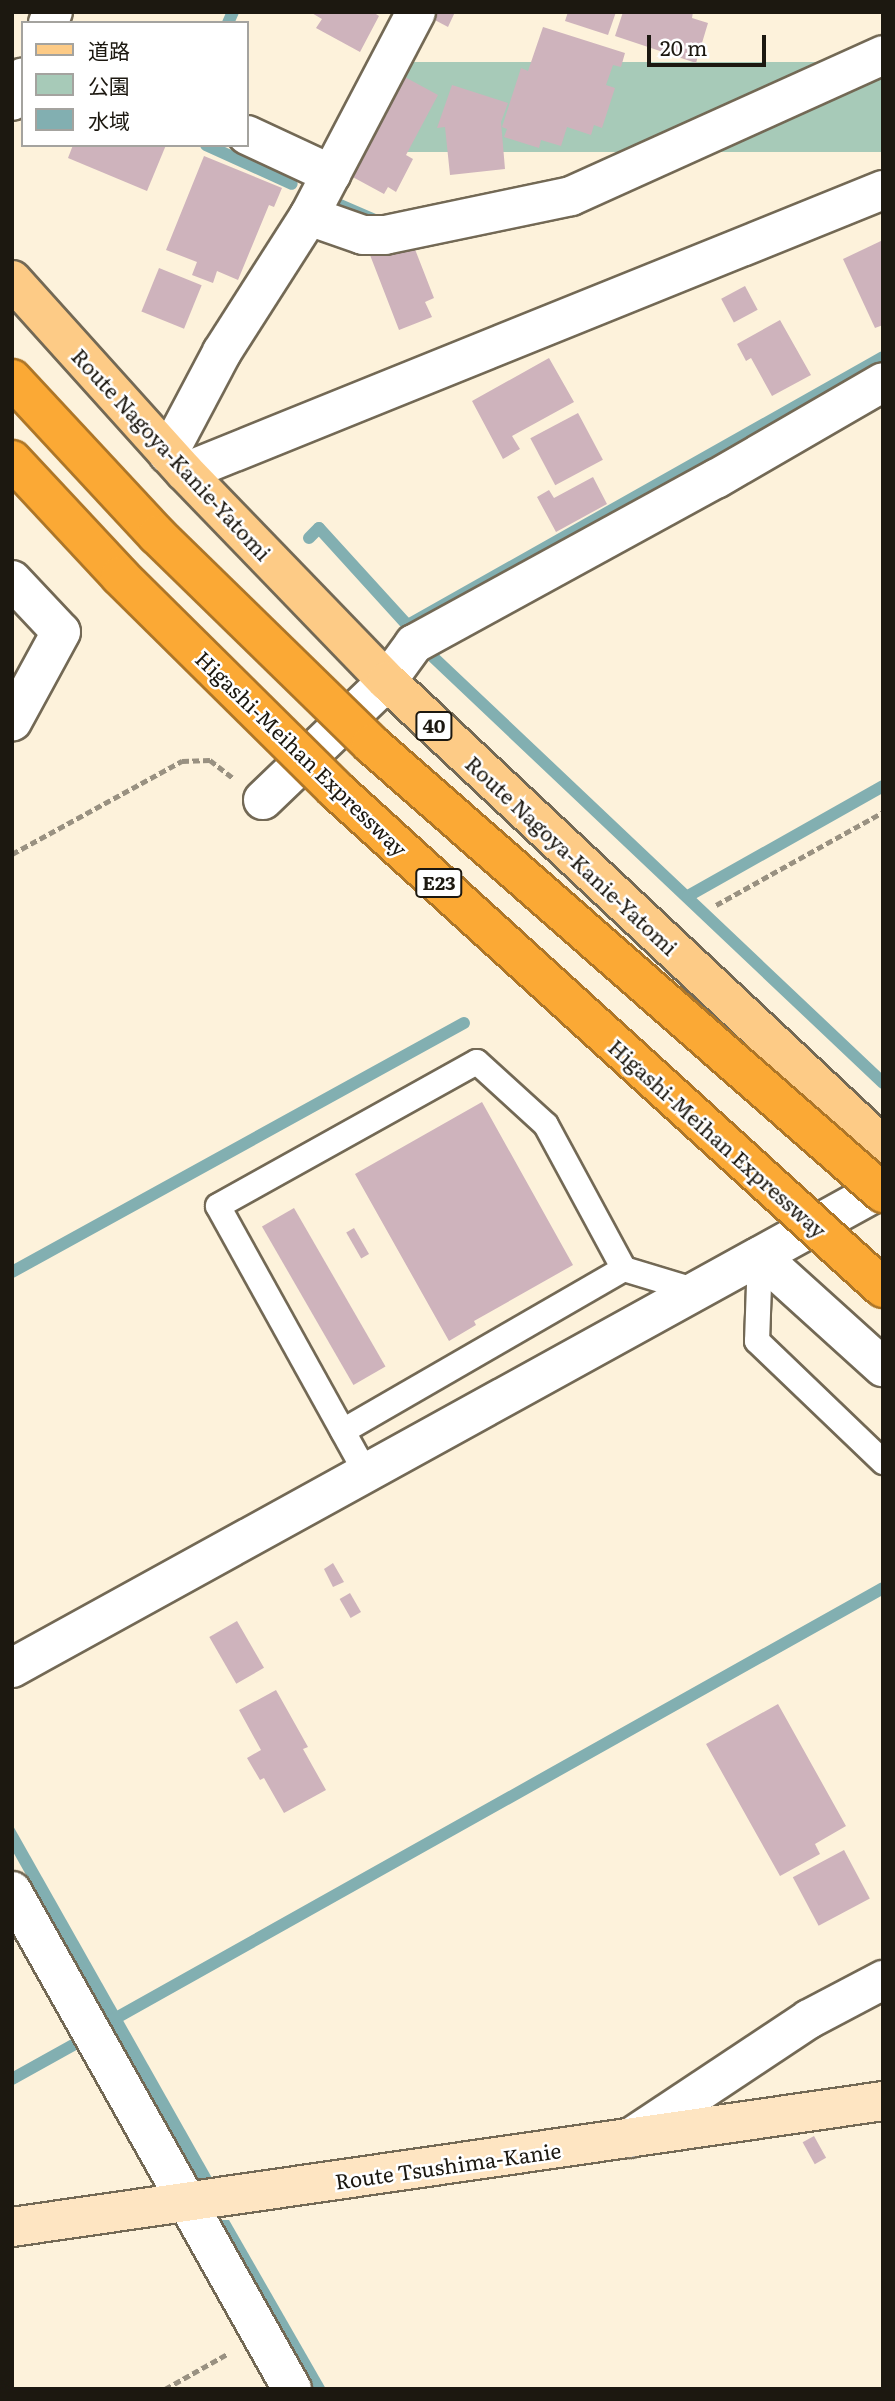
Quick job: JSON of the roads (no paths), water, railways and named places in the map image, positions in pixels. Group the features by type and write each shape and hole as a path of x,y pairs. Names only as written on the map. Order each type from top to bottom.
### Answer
{"highway":[{"path":"12,379 157,535 371,744 883,1190"},
{"name":"Higashi-Meihan Expressway","path":"12,460 120,576 335,789 883,1288"}],"main road":[{"name":"Route Nagoya-Kanie-Yatomi","path":"12,280 176,463 387,681 883,1146"},
{"name":"Route Tsushima-Kanie","path":"12,2227 883,2101"}],"street":[{"path":"176,463 222,352 309,216 416,12"},
{"path":"309,216 363,235 385,235 571,196 883,55"},
{"path":"12,101 21,82"},
{"path":"248,135 331,174"},
{"path":"176,463 883,190"},
{"path":"263,800 387,681 414,644 716,479 883,382"},
{"path":"12,580 61,632 12,722"},
{"path":"12,1668 883,1190"},
{"path":"760,1256 883,1367"},
{"path":"12,1891 292,2389"},
{"path":"630,2138 809,2019 883,1980"}],"lane":[{"path":"366,1473 218,1206 477,1062 546,1125 624,1269 696,1291"},
{"path":"760,1256 757,1341 883,1462"},
{"path":"343,1431 624,1269"}],"water":[{"path":"12,1824 212,2178 197,2178 12,1850"},
{"path":"218,2220 229,2220 326,2389 313,2389"}],"waterway":[{"path":"229,21 233,12"},
{"path":"210,147 292,184"},
{"path":"333,202 377,221"},
{"path":"408,625 883,357"},
{"path":"309,538 319,528 410,628"},
{"path":"432,656 883,1083"},
{"path":"688,896 883,786"},
{"path":"12,1272 464,1023"},
{"path":"109,2022 883,1588"},
{"path":"12,2079 73,2045"}]}
